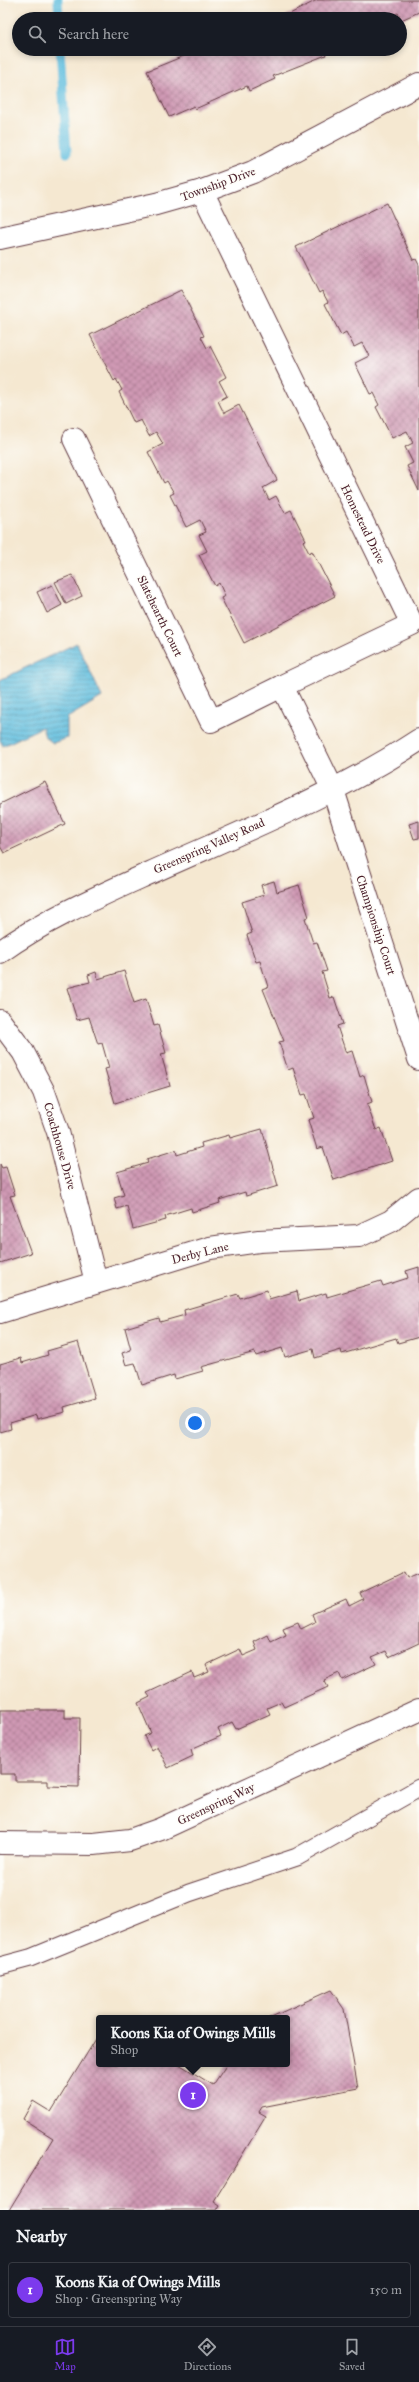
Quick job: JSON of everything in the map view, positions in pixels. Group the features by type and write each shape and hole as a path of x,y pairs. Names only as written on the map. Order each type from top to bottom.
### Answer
{"street":[{"name":"Township Drive","path":"0,238 156,204 202,191 253,172 419,84"},
{"name":"Homestead Drive","path":"202,191 412,624 282,686"},
{"name":"Slatehearth Court","path":"74,439 211,721 282,686"},
{"path":"282,686 333,790"},
{"name":"Greenspring Valley Road","path":"0,952 25,935 104,894 333,790 388,760 419,740"},
{"name":"Championship Court","path":"333,790 419,1059"},
{"name":"Coachhouse Drive","path":"0,1021 23,1052 44,1092 56,1125 96,1282"},
{"name":"Derby Lane","path":"0,1312 210,1248 259,1241 359,1236 391,1221 419,1198"},
{"name":"Greenspring Way","path":"0,1843 94,1844 130,1840 161,1829 419,1710"}],"lane":[{"path":"0,1966 30,1958 189,1893 297,1857 419,1788"}],"water":[{"path":"77,643 102,697 67,718 67,738 53,743 45,737 42,727 3,746 0,740 0,680"}],"building":[{"path":"317,0 419,0 419,12 407,17 407,12 294,12"},
{"path":"184,56 323,56 273,76 275,79 249,91 247,86 195,109 194,106 169,117 147,71"},
{"path":"387,203 413,260 416,259 419,265 419,491 407,466 413,463 405,447 413,443 407,431 392,438 376,407 379,405 373,393 370,394 355,363 369,356 362,343 354,347 346,332 341,335 325,304 328,302 322,291 319,293 296,247"},
{"path":"181,290 204,336 201,337 207,348 210,346 226,377 219,381 227,396 218,401 224,413 239,405 277,480 263,488 269,500 276,496 285,513 291,510 306,540 303,541 309,553 312,551 335,596 244,643 221,598 225,596 219,583 215,586 199,555 207,551 199,535 206,532 200,520 186,527 170,495 174,493 167,481 164,483 148,452 163,444 156,432 149,436 141,420 134,423 119,392 122,390 116,379 114,381 90,335"},
{"path":"72,575 82,596 66,604 55,582"},
{"path":"52,585 62,605 47,613 37,592"},
{"path":"45,782 65,824 4,853 0,846 0,804"},
{"path":"419,821 419,838 414,839 409,824"},
{"path":"274,881 277,892 299,885 309,917 305,918 313,943 317,942 327,971 322,972 330,998 334,997 343,1024 337,1026 346,1053 352,1051 360,1077 364,1075 372,1102 367,1104 376,1130 381,1128 392,1161 334,1180 323,1147 317,1149 308,1120 314,1118 306,1094 302,1095 293,1068 288,1070 279,1042 284,1041 263,989 268,987 260,961 256,962 247,935 252,933 242,902 264,895 261,885"},
{"path":"124,971 134,1003 146,999 154,1026 158,1025 166,1053 161,1054 170,1086 115,1103 105,1069 109,1068 102,1043 98,1044 89,1017 77,1020 67,988 90,982 88,975 96,972 98,979"},
{"path":"262,1129 278,1186 246,1196 245,1192 219,1200 220,1203 192,1212 191,1208 165,1216 166,1220 133,1229 127,1206 117,1209 114,1198 124,1195 117,1172 148,1163 147,1159 176,1150 177,1155 202,1147 201,1143 229,1135 230,1138"},
{"path":"0,1164 2,1168 6,1167 15,1195 10,1196 31,1253 0,1263"},
{"path":"419,1267 419,1337 398,1343 396,1338 342,1354 341,1350 315,1358 313,1349 285,1357 282,1348 256,1356 255,1352 201,1367 203,1371 175,1379 174,1375 142,1385 135,1363 126,1365 122,1353 131,1350 125,1328 159,1318 160,1322 185,1315 184,1310 238,1294 240,1298 267,1290 269,1299 297,1291 299,1301 326,1293 327,1297 381,1281 383,1286 408,1278 406,1271"},
{"path":"78,1342 95,1398 64,1407 65,1412 37,1419 36,1415 10,1423 11,1429 0,1432 0,1364 21,1358 22,1363 48,1355 47,1351"},
{"path":"404,1572 407,1578 419,1573 419,1643 389,1657 386,1651 372,1657 376,1664 342,1680 339,1673 324,1680 328,1687 284,1707 281,1702 267,1708 270,1714 236,1729 232,1722 218,1729 221,1736 191,1749 193,1756 168,1768 157,1746 151,1750 144,1736 151,1733 138,1703 150,1697 147,1693 192,1672 194,1678 209,1672 206,1665 240,1649 243,1656 257,1650 254,1642 268,1635 271,1642 286,1635 283,1628 298,1622 301,1629 315,1622 312,1614 346,1599 349,1606 363,1599 360,1593"},
{"path":"0,1710 65,1710 65,1718 80,1718 79,1787 48,1786 48,1781 15,1781 15,1774 0,1774"},
{"path":"331,1990 344,2009 358,2088 262,2107 259,2112 266,2116 214,2201 220,2205 217,2210 9,2210 53,2138 23,2119 33,2101 51,2112 96,2039 96,2067 184,2067 213,2085 225,2067 290,2067 290,2015 276,2015"}],"waterway":[{"path":"58,0 59,12"},
{"path":"60,56 67,153"}],"place":[{"name":"Koons Kia of Owings Mills","path":"193,2095"}]}
